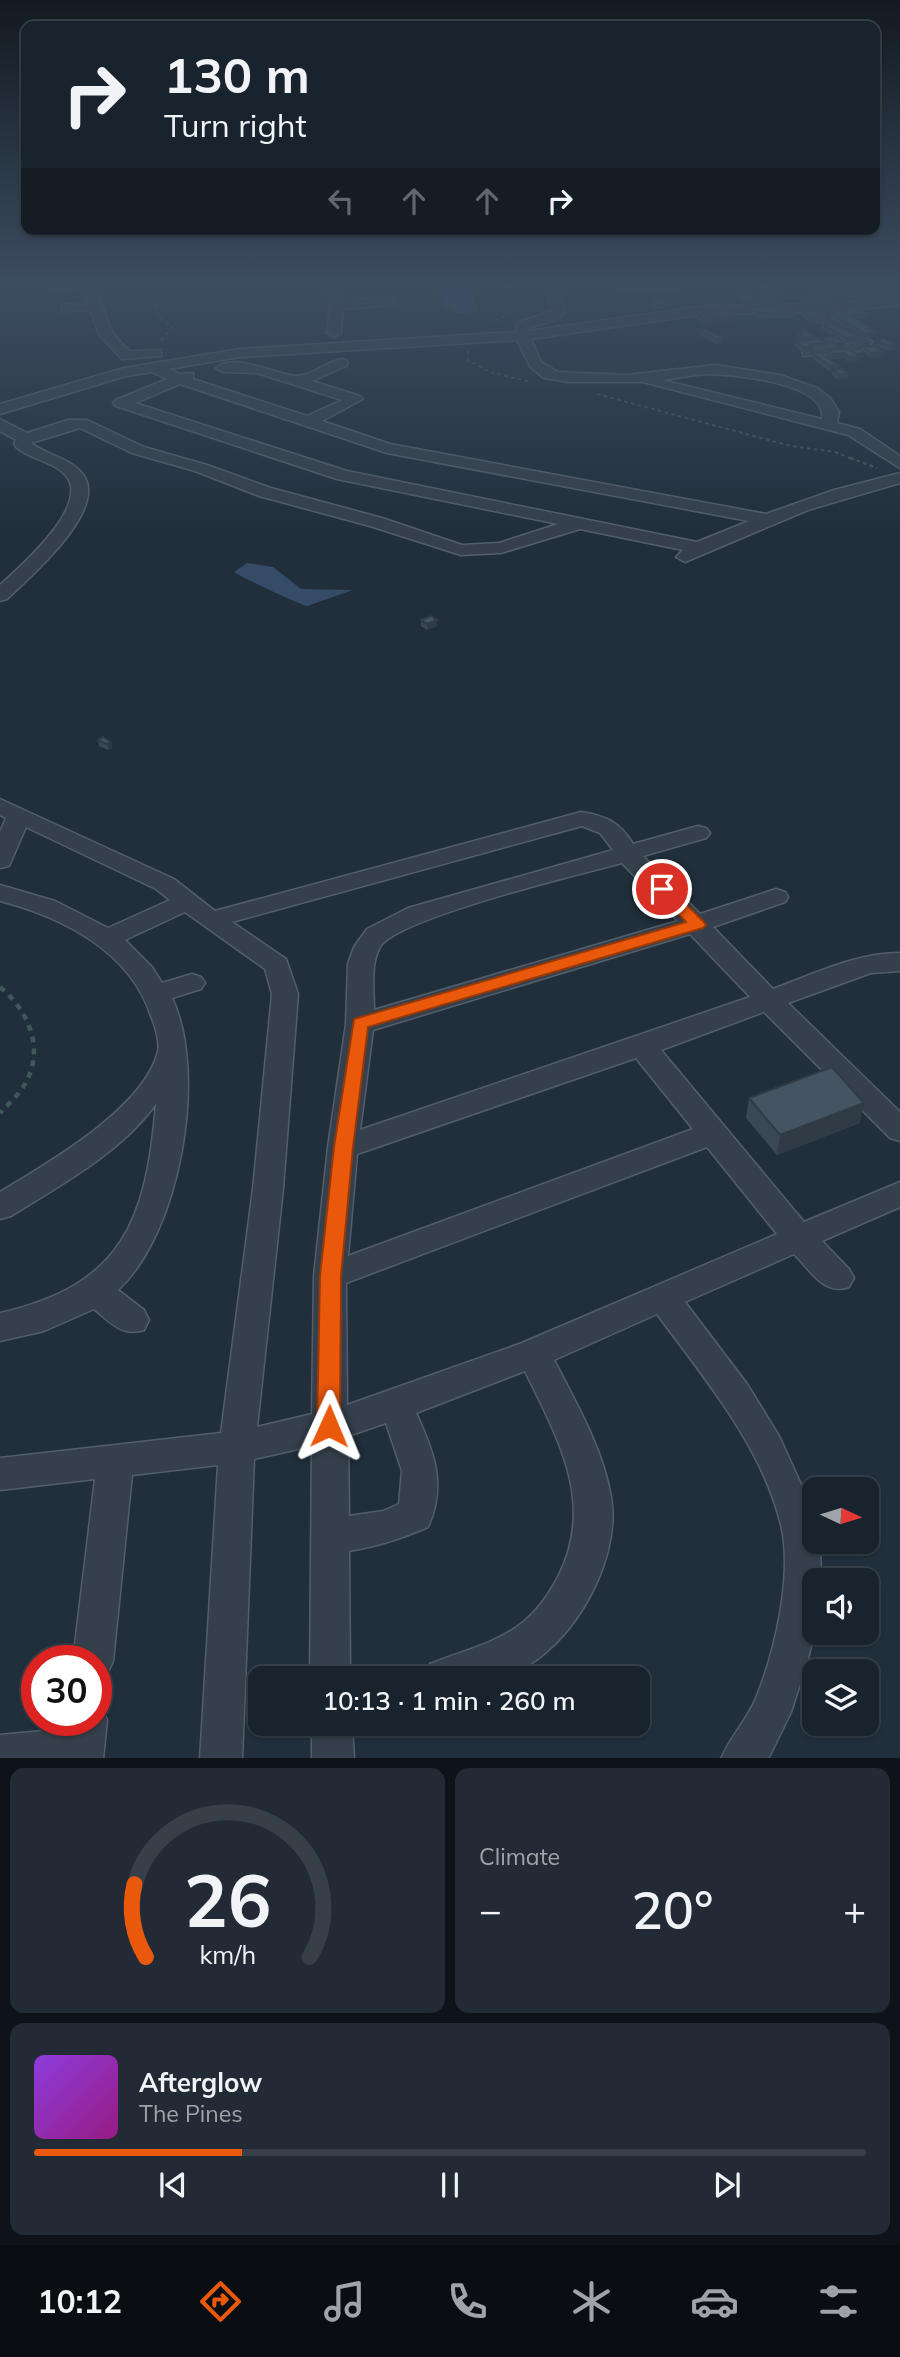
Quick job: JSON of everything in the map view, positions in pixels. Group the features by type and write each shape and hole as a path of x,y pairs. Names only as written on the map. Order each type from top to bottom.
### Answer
{"street":[{"path":"0,416 93,386 134,367"},
{"path":"157,367 179,379 387,448 767,519"},
{"path":"234,367 209,369 121,402 343,475 577,524 691,553 767,519 843,491 892,480"},
{"path":"235,367 258,369 356,400 306,422"},
{"path":"299,381 332,367"},
{"path":"538,367 552,375 639,378 725,370 760,375 793,384 820,396 830,405 833,414 830,426"},
{"path":"760,375 769,367"},
{"path":"0,409 124,372"},
{"path":"639,378 854,432 900,463"},
{"path":"0,595 58,539 82,494 77,478 70,471 55,459 27,449 22,444 25,439 82,423 138,450 201,468 265,492 376,522 461,550 501,548 577,524"},
{"path":"0,424 25,439"},
{"path":"343,475 410,434"},
{"path":"480,464 497,448"},
{"path":"589,486 607,468"},
{"path":"688,505 704,487"},
{"path":"0,861 9,811 165,884 277,965 285,994 268,1189 237,1447 220,1758"},
{"path":"107,938 200,910 581,819 603,822 619,837 626,853 767,999 900,1130"},
{"path":"330,1666 330,1276 343,1147 360,1024 361,964 367,947 376,935 417,914 698,833"},
{"path":"0,893 53,908 107,938 135,964 156,994 167,1020 174,1048 170,1136 152,1220 129,1258 97,1292 52,1314 0,1327"},
{"path":"360,1024 697,925 776,897"},
{"path":"343,1147 642,1046 864,966 900,962"},
{"path":"156,994 192,983"},
{"path":"642,1046 799,1237 838,1278"},
{"path":"0,1206 65,1165 133,1112 156,1084 174,1048"},
{"path":"330,1276 713,1133"},
{"path":"0,1474 237,1447 329,1426 395,1405 534,1353 900,1194"},
{"path":"97,1292 132,1320"},
{"path":"663,1297 729,1387 773,1454 801,1530 803,1569 797,1627 783,1679 758,1741 743,1758"},
{"path":"477,1666 533,1639 559,1609 583,1571 593,1536 594,1500 582,1459 534,1353"},
{"path":"329,1536 384,1528 415,1516 422,1492 421,1464 395,1405"},
{"path":"95,1645 116,1462"},
{"path":"332,1736 333,1758"},
{"path":"0,1756 84,1742"}],"path":[{"path":"481,367 533,383"},
{"path":"586,391 779,444 835,452 878,469 892,480"},
{"path":"0,987 22,1007 32,1029 35,1050 26,1083 0,1113"}],"water":[{"path":"247,563 273,567 301,589 353,590 307,606 234,572"}],"building":[{"path":"842,369 848,373 839,375 833,370"},
{"path":"431,616 437,620 427,624 421,620"},
{"path":"103,737 111,742 107,744 98,740"},
{"path":"832,1067 864,1103 780,1135 749,1098"}],"route":[{"path":"329,1426 330,1276 343,1147 360,1024 697,925 662,889"}]}
